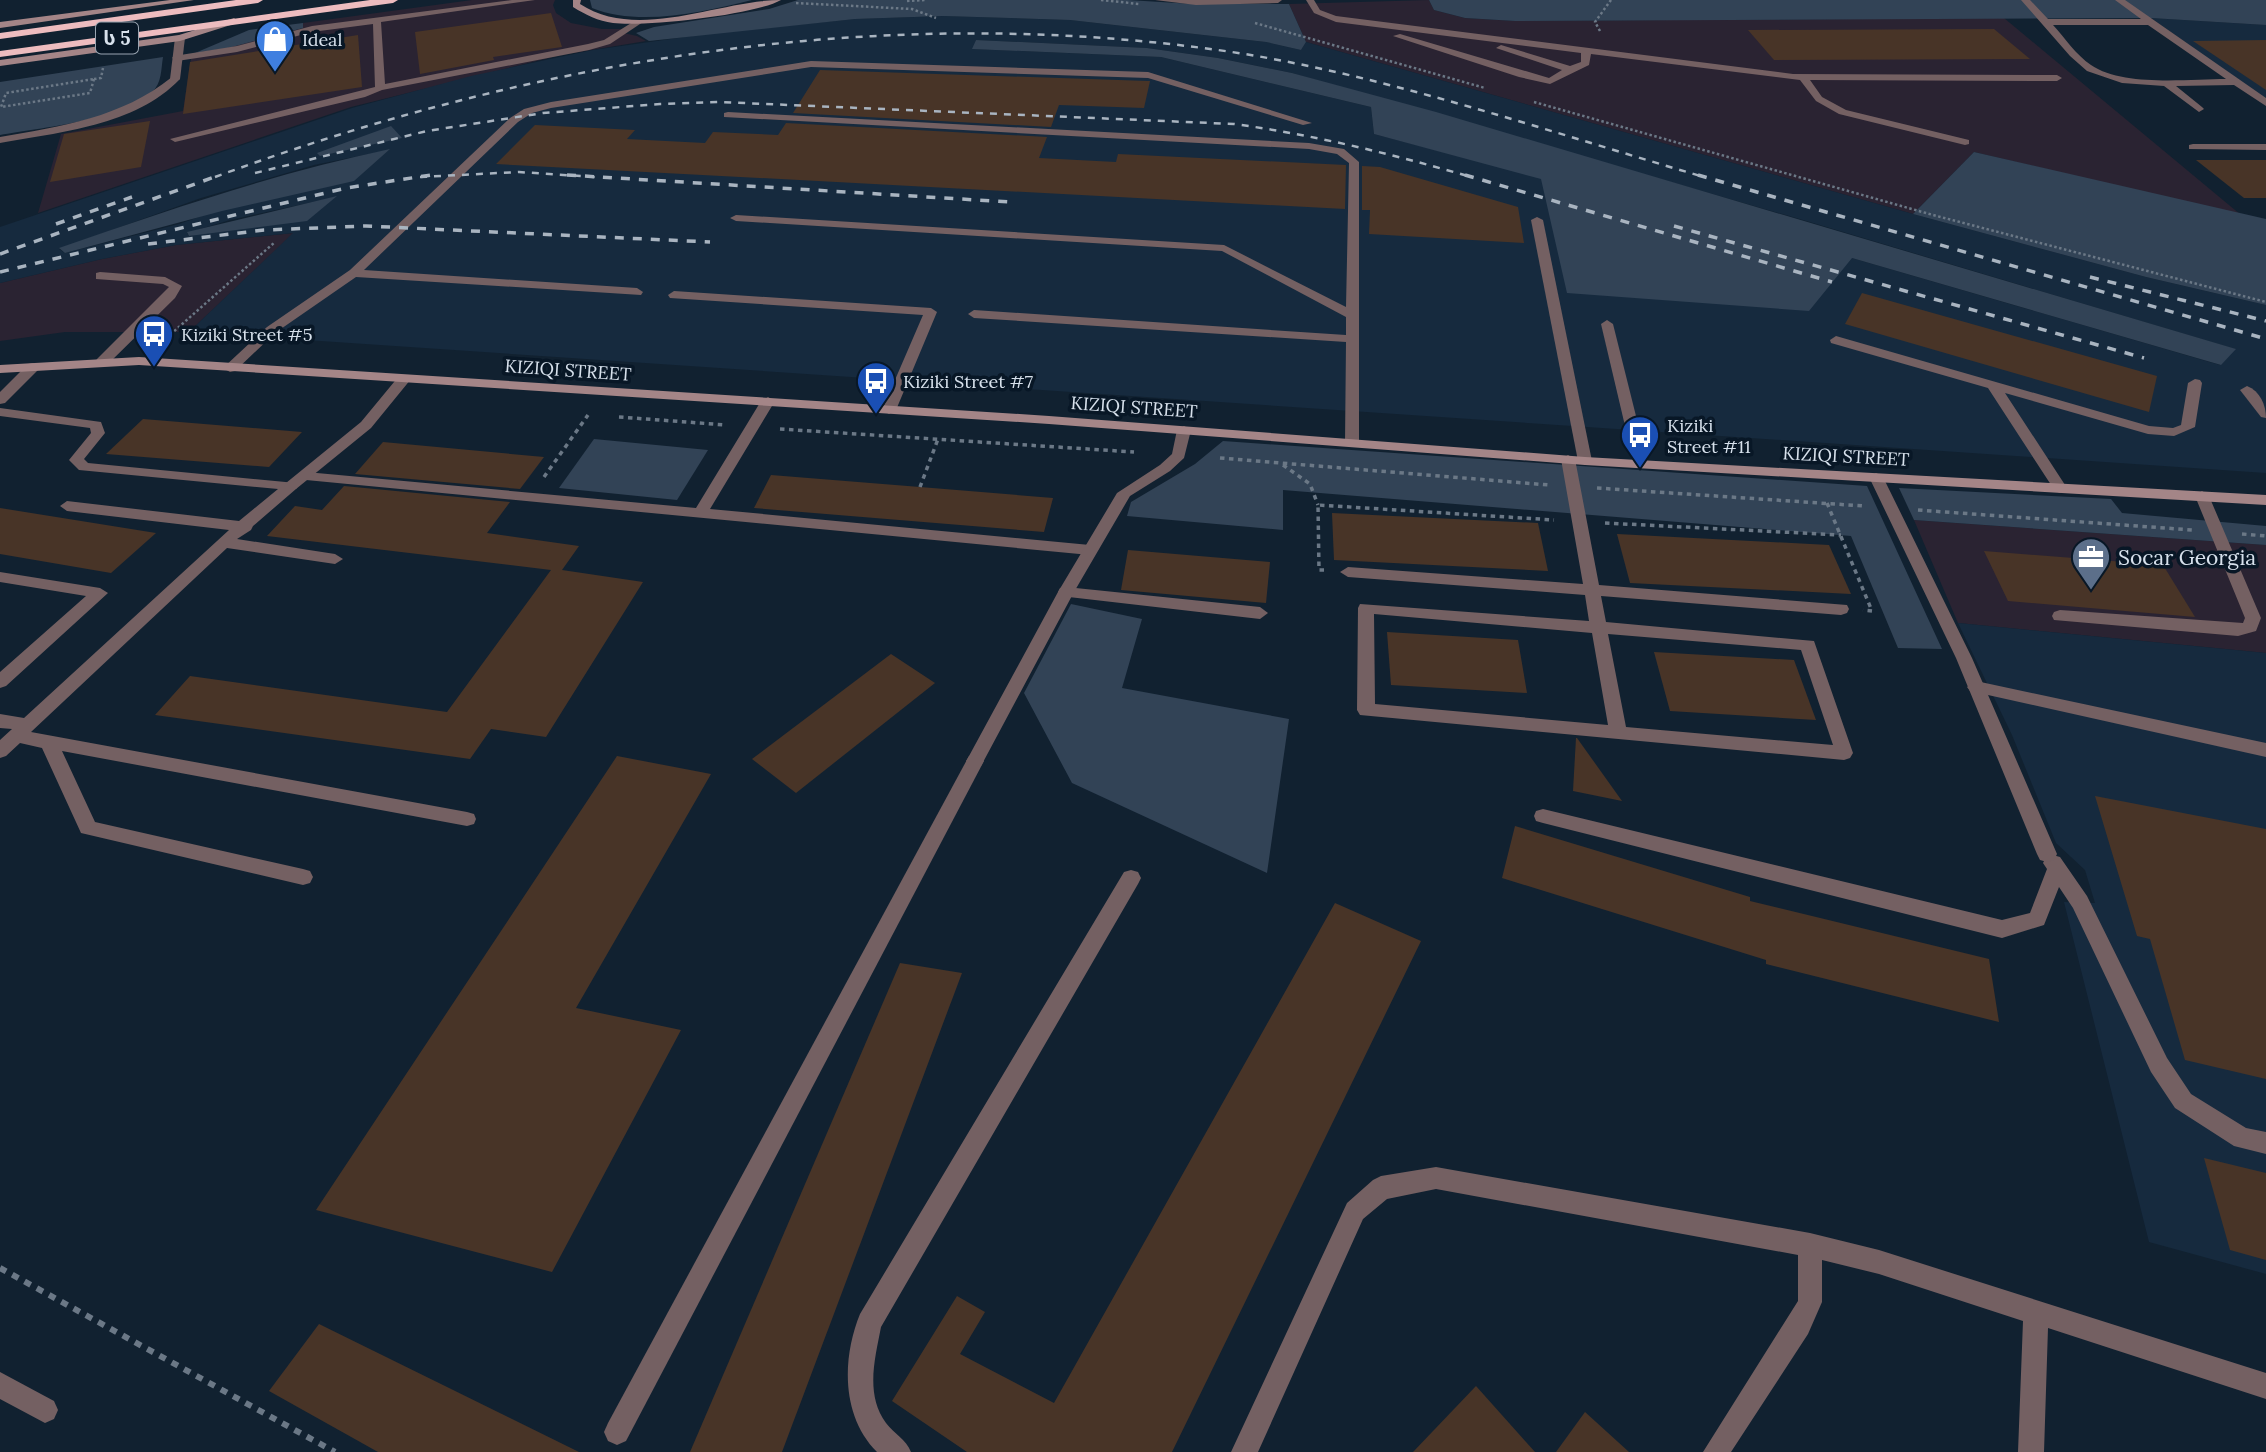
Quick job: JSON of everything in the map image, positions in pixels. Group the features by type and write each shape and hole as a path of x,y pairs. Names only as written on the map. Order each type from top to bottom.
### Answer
{"highway":[{"name":"ს 5","path":"0,36 258,0"},
{"name":"ს 5","path":"0,54 393,0"}],"street":[{"path":"0,25 190,0"},
{"path":"118,20 205,0"},
{"path":"177,58 237,49 312,30 531,0"},
{"path":"577,0 576,5 583,14 605,20 639,22 695,16 777,0"},
{"path":"1159,0 1278,0"},
{"path":"1310,0 1313,9 1321,15 1550,81 1586,63 1586,50"},
{"path":"2025,0 2088,69 2133,81 2235,82"},
{"path":"2119,0 2266,103"},
{"path":"1336,19 1803,77 2057,78"},
{"path":"377,21 380,88"},
{"path":"0,64 180,38 234,22"},
{"path":"175,139 362,95 380,88 589,47 607,42 639,22"},
{"path":"2046,22 2151,22"},
{"path":"1447,32 1570,69"},
{"path":"0,139 91,122 154,96 175,79 180,38"},
{"path":"230,368 271,330 354,274 514,120 528,111 551,105 828,64 1148,75 1307,123"},
{"path":"1803,77 1819,99 1832,107 1965,142"},
{"path":"2164,81 2199,109"},
{"path":"729,115 1309,146 1340,151 1354,162 1352,443"},
{"path":"2193,147 2266,147"},
{"path":"736,218 1224,248 1352,315"},
{"path":"1537,220 1576,460 1573,486 1619,733"},
{"path":"354,274 637,292"},
{"path":"100,276 165,281 176,286 171,295 102,362"},
{"path":"674,295 931,312 889,410"},
{"path":"974,314 1352,340"},
{"path":"1607,324 1641,464"},
{"path":"1836,340 2148,430 2175,432 2188,427 2195,383"},
{"name":"KIZIQI STREET","path":"0,369 139,362 768,401 1576,460 2266,500"},
{"path":"0,400 33,367"},
{"path":"0,751 224,542 246,527 366,425 404,379"},
{"path":"1993,385 2060,488"},
{"path":"2246,390 2266,414"},
{"path":"700,514 768,401"},
{"path":"0,412 96,425 97,433 76,460 84,467 291,486"},
{"path":"617,1432 1066,592 1124,493 1165,468 1179,455 1184,430"},
{"path":"306,476 1090,550"},
{"path":"1875,477 1976,687 2052,861 2080,902 2159,1065 2183,1101 2242,1138 2266,1143"},
{"path":"2060,616 2238,629 2250,627 2253,618 2202,496"},
{"path":"67,506 246,527"},
{"path":"224,542 335,559"},
{"path":"1348,572 1841,609"},
{"path":"0,576 100,593 0,682"},
{"path":"1066,592 1259,613"},
{"path":"1366,608 1599,628 1808,645 1844,753 1366,710 1366,608"},
{"path":"1976,687 2266,750"},
{"path":"0,721 48,741 467,819"},
{"path":"48,741 89,828 303,877"},
{"path":"1543,816 2002,929 2037,919 2052,861"},
{"path":"898,1452 885,1444 867,1415 860,1382 869,1323 1131,878"},
{"path":"1244,1452 1355,1211 1381,1188 1436,1178 1810,1245 1879,1262 2266,1386"},
{"path":"1716,1452 1799,1325 1810,1302 1810,1245"},
{"path":"2031,1452 2036,1312"},
{"path":"0,1385 45,1410"}],"path":[{"path":"789,0 798,4 821,6 888,2"},
{"path":"922,6 899,2 926,0"},
{"path":"1586,50 1600,33 1595,22 1611,0"},
{"path":"933,12 936,18"},
{"path":"1248,21 1495,91"},
{"path":"94,79 90,93 1,107 6,93 94,79 101,78 104,64"},
{"path":"1535,102 1946,218 2266,302"},
{"path":"139,362 275,242"},
{"path":"528,499 588,415"},
{"path":"753,427 1179,455 2266,536"},
{"path":"919,487 938,439"},
{"path":"1282,464 1310,484 1318,505 1319,570 1348,572"},
{"path":"1827,503 1872,611 1841,609"},
{"path":"1318,505 1841,535"},
{"path":"0,1268 335,1452"}],"shaded area":[{"path":"472,0 555,0 553,5 556,13 571,23 602,29 623,29 619,32 646,41 561,55 351,107 38,213 61,134 183,111 191,59 195,53 303,28 303,23"},
{"path":"590,0 752,0 693,13 651,17 610,14 592,8"},
{"path":"798,0 1128,0 1193,4 1289,4 1306,42 1301,50 1266,42 1070,20 943,16 855,19 649,41 636,33 654,27 769,9"},
{"path":"1429,0 1434,10 1465,18 1515,21 2004,18 2241,215 1974,152 1913,214 1306,42 1289,4"},
{"path":"1429,0 2266,0 2266,25 2151,18 1515,21 1465,18 1434,10"},
{"path":"943,16 1070,20 1266,42 1301,50 1306,42 1913,214 2146,277 2266,305 2266,473 189,332 293,233 176,245 0,283 0,227 352,108 471,76 593,50 706,34 855,19","holes":["976,40 1147,48 1218,58 1292,73 1803,220 2235,349 2220,365 1852,258 1374,134 1371,107 1161,57 973,49","389,150 179,224 65,253 59,249 201,198 314,165","336,197 227,229 189,236 187,233 230,220"]},
{"path":"2151,18 2266,25 2266,99"},
{"path":"303,23 303,28 228,48 195,53 249,30"},
{"path":"976,40 1147,48 1218,58 1292,73 1436,112 2236,349 2221,365 1852,258 1809,311 1567,293 1541,179 1374,134 1371,107 1161,57 972,49"},
{"path":"163,57 158,84 139,102 122,110 80,121 0,135 0,82"},
{"path":"391,126 402,138 320,156 317,153"},
{"path":"390,149 354,181 222,211 65,253 59,248 264,181"},
{"path":"1974,152 2266,219 2266,305 2146,277 1913,214"},
{"path":"337,196 307,221 189,236 187,232"},
{"path":"294,233 189,332 65,332 0,341 0,283 176,245"},
{"path":"594,439 708,450 677,500 559,488"},
{"path":"1223,441 1867,486 1942,649 1898,648 1851,536 1283,490 1283,530 1127,516 1131,502 1195,464"},
{"path":"1899,488 2111,499 2122,513 2266,526 2266,545 1914,520"},
{"path":"1914,520 2266,545 2266,653 1958,623"},
{"path":"1071,604 1142,619 1122,688 1289,719 1267,873 1072,783 1024,693"},
{"path":"1958,623 2266,653 2266,1274 2149,1242 2064,902 2095,903 2085,870 2056,843 2012,735"}],"building":[{"path":"551,13 562,47 493,57 494,60 420,74 415,32"},
{"path":"1994,29 2030,59 1774,60 1748,30"},
{"name":"Ideal","path":"358,35 362,87 183,114 190,62"},
{"path":"2266,40 2266,90 2193,41"},
{"path":"820,70 1150,81 1144,108 1059,105 1051,127 793,113"},
{"path":"150,121 141,167 50,182 64,134"},
{"path":"786,123 1047,137 1039,158 1116,162 1118,154 1346,165 1345,209 496,164 535,125 635,130 627,139 705,143 713,132 778,135"},
{"path":"2196,160 2266,160 2266,198 2244,198"},
{"path":"1362,166 1380,167 1518,207 1524,243 1369,234 1370,210 1362,210"},
{"path":"1862,293 2157,376 2149,412 1845,324"},
{"path":"143,419 302,432 269,467 106,454"},
{"path":"383,442 544,457 520,489 355,474"},
{"path":"771,475 1053,498 1044,532 754,508"},
{"path":"344,486 510,502 487,533 579,546 562,570 643,582 546,737 491,729 470,759 155,715 190,676 447,712 551,570 267,536 295,506 322,510"},
{"path":"0,508 156,533 111,573 0,554"},
{"path":"1332,513 1538,523 1548,571 1334,560"},
{"path":"1617,534 1829,545 1851,594 1630,583"},
{"path":"1128,550 1270,562 1266,603 1121,590"},
{"name":"Socar Georgia","path":"1984,551 2163,565 2195,617 2008,601"},
{"path":"1387,632 1518,640 1527,693 1391,685"},
{"path":"1654,652 1794,660 1816,720 1670,711"},
{"path":"891,654 935,683 796,793 752,759"},
{"path":"1577,738 1622,801 1573,791"},
{"path":"617,756 711,774 576,1008 681,1030 552,1272 316,1210"},
{"path":"2095,796 2266,829 2266,1079 2185,1060 2150,939 2137,936"},
{"path":"1515,826 1750,897 1750,901 1989,959 1999,1022 1766,964 1766,960 1502,878"},
{"path":"1335,903 1421,941 1172,1452 967,1452 892,1401 957,1296 985,1312 960,1354 1054,1403"},
{"path":"900,963 962,973 782,1452 690,1452"},
{"path":"2204,1158 2266,1173 2266,1260 2230,1250"},
{"path":"319,1324 579,1452 378,1452 269,1391"},
{"path":"1476,1386 1535,1452 1413,1452"},
{"path":"1585,1412 1629,1452 1556,1452"}],"railway":[{"path":"215,177 339,135 465,99 593,71 722,50 853,37 983,33 1114,39 1245,54 1303,65 1419,93 1704,177"},
{"path":"255,173 427,131 543,113 719,102 1234,124 1353,146 1471,177"},
{"path":"420,177 519,172 595,177"},
{"path":"0,254 220,175"},
{"path":"0,272 346,188 431,175"},
{"path":"567,175 1010,202"},
{"path":"1465,175 1832,282"},
{"path":"1698,175 2266,339"},
{"path":"56,224 132,197"},
{"path":"148,244 264,230 366,226 710,242"},
{"path":"1674,226 2144,358"},
{"path":"2090,277 2266,321"}],"place":[{"name":"Ideal","path":"275,73"},
{"name":"Kiziki Street #5","path":"154,368"},
{"name":"Kiziki Street #7","path":"876,415"},
{"name":"Kiziki Street #11","path":"1640,469"},
{"name":"Socar Georgia","path":"2091,591"}]}
